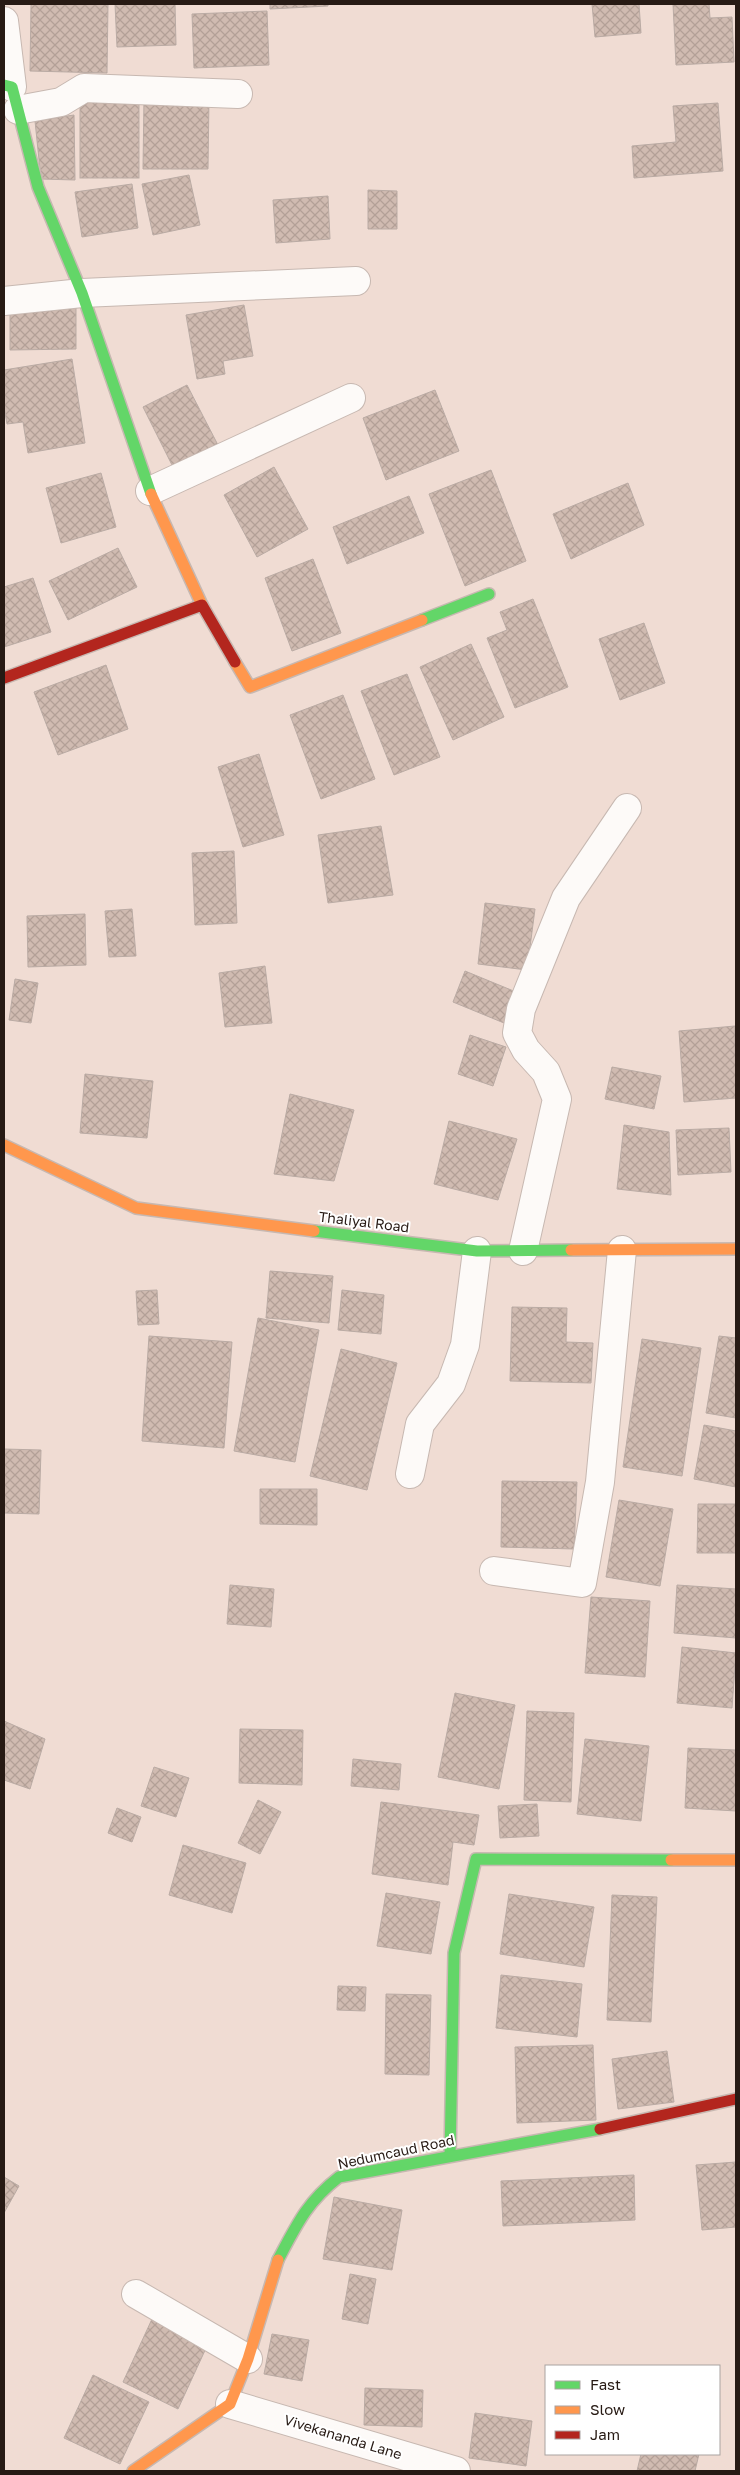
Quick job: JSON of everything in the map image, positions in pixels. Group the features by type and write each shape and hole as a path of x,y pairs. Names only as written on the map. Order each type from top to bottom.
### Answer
{"street":[{"path":"4,21 11,94 38,187 82,293 150,491 202,604 250,687 489,594"},
{"path":"11,94 61,102 84,88 238,94"},
{"path":"4,301 82,293 356,281"},
{"path":"150,491 351,398"},
{"path":"4,678 202,604"},
{"path":"523,1251 557,1099 546,1072 526,1050 517,1033 521,1009 566,898 627,808"},
{"name":"Thaliyal Road","path":"4,1145 136,1208 477,1251 736,1249"},
{"path":"494,1571 582,1583 600,1482 622,1250"},
{"path":"410,1474 420,1424 451,1384 465,1345 477,1251"},
{"path":"450,2156 454,1953 476,1859 736,1860"},
{"name":"Nedumcaud Road","path":"230,2404 248,2359 278,2260 304,2211 321,2191 339,2177 602,2129 736,2099"},
{"path":"136,2294 248,2359"},
{"path":"149,2467 230,2404"},
{"name":"Vivekananda Lane","path":"230,2404 456,2471"}],"building":[{"path":"31,4 108,4 107,73 30,71"},
{"path":"115,4 175,4 176,45 117,47"},
{"path":"270,4 328,4 328,6 270,9"},
{"path":"592,4 639,4 641,33 595,37"},
{"path":"673,4 709,4 710,18 732,17 734,62 676,65"},
{"path":"267,11 269,65 194,68 192,14"},
{"path":"80,96 139,96 139,178 80,178"},
{"path":"144,98 209,98 208,169 143,169"},
{"path":"718,103 723,171 634,178 632,146 676,142 673,106"},
{"path":"74,115 75,180 41,179 35,121"},
{"path":"189,175 200,225 153,235 142,184"},
{"path":"132,184 138,228 82,237 75,192"},
{"path":"368,190 397,191 397,229 368,229"},
{"path":"328,196 330,239 276,243 273,200"},
{"path":"244,305 253,356 223,361 225,374 197,379 186,315"},
{"path":"76,306 76,349 10,350 10,307"},
{"path":"72,359 85,443 28,453 23,422 7,424 4,407 4,370"},
{"path":"187,385 219,447 174,469 143,407"},
{"path":"435,390 459,451 386,480 363,418"},
{"path":"274,467 308,529 257,557 224,495"},
{"path":"491,470 526,561 465,586 429,494"},
{"path":"101,473 116,527 61,543 46,488"},
{"path":"628,483 644,525 571,559 553,514"},
{"path":"409,496 424,533 347,564 333,527"},
{"path":"118,548 137,587 68,620 49,581"},
{"path":"313,559 341,633 292,651 265,578"},
{"path":"33,578 51,632 4,647 4,587"},
{"path":"533,599 568,687 515,708 487,638 507,630 500,612"},
{"path":"644,623 665,683 620,700 599,639"},
{"path":"471,644 504,717 453,740 420,667"},
{"path":"106,665 128,729 58,755 34,692"},
{"path":"407,674 440,757 394,775 361,691"},
{"path":"343,695 375,779 321,799 290,715"},
{"path":"259,754 284,835 243,847 218,767"},
{"path":"381,826 393,895 328,903 318,835"},
{"path":"234,851 237,923 195,925 192,853"},
{"path":"485,903 535,909 527,970 478,964"},
{"path":"132,909 136,956 109,957 105,911"},
{"path":"85,914 86,965 28,967 27,916"},
{"path":"265,966 272,1023 225,1027 219,973"},
{"path":"465,971 516,992 504,1023 453,1002"},
{"path":"15,979 38,983 31,1023 9,1020"},
{"path":"735,1026 736,1098 684,1102 679,1031"},
{"path":"470,1035 506,1047 493,1086 458,1074"},
{"path":"612,1067 661,1076 654,1109 605,1099"},
{"path":"85,1074 153,1081 147,1138 80,1133"},
{"path":"290,1094 354,1110 334,1181 274,1174"},
{"path":"449,1121 517,1139 498,1200 434,1184"},
{"path":"624,1125 669,1132 671,1195 617,1189"},
{"path":"729,1128 731,1172 678,1175 676,1130"},
{"path":"270,1271 333,1276 329,1323 266,1318"},
{"path":"157,1290 159,1324 138,1325 136,1291"},
{"path":"342,1290 384,1295 381,1334 338,1330"},
{"path":"512,1307 567,1308 566,1342 593,1343 591,1383 510,1381"},
{"path":"258,1318 319,1330 295,1462 234,1451"},
{"path":"149,1336 232,1342 224,1448 142,1441"},
{"path":"719,1336 736,1338 736,1418 706,1413"},
{"path":"642,1339 701,1348 682,1476 623,1467"},
{"path":"341,1349 397,1363 367,1490 310,1476"},
{"path":"704,1425 736,1431 736,1487 694,1479"},
{"path":"4,1449 41,1450 39,1514 4,1513"},
{"path":"502,1481 577,1482 574,1549 501,1547"},
{"path":"260,1489 317,1489 317,1525 260,1524"},
{"path":"619,1500 673,1509 660,1586 606,1577"},
{"path":"698,1504 736,1504 736,1553 697,1553"},
{"path":"230,1585 274,1589 271,1627 227,1624"},
{"path":"677,1585 736,1589 736,1638 674,1633"},
{"path":"591,1597 650,1601 645,1677 585,1673"},
{"path":"682,1647 736,1653 732,1708 677,1703"},
{"path":"455,1693 515,1705 499,1789 438,1777"},
{"path":"527,1711 574,1713 571,1802 524,1800"},
{"path":"4,1721 45,1739 30,1789 4,1780"},
{"path":"240,1729 303,1730 302,1785 239,1783"},
{"path":"585,1739 649,1746 641,1821 577,1814"},
{"path":"688,1748 736,1750 736,1811 685,1808"},
{"path":"353,1759 401,1764 399,1790 351,1786"},
{"path":"154,1767 189,1778 176,1817 141,1806"},
{"path":"258,1800 281,1812 260,1854 238,1843"},
{"path":"381,1802 479,1815 474,1845 453,1842 448,1885 372,1874"},
{"path":"537,1804 539,1836 500,1838 498,1806"},
{"path":"117,1808 141,1817 132,1842 108,1833"},
{"path":"183,1845 246,1863 232,1913 169,1895"},
{"path":"386,1893 440,1902 431,1954 377,1946"},
{"path":"509,1894 594,1907 584,1967 500,1954"},
{"path":"612,1895 657,1897 651,2022 607,2020"},
{"path":"501,1975 582,1984 577,2037 496,2028"},
{"path":"338,1986 366,1987 365,2011 337,2010"},
{"path":"386,1994 431,1995 429,2075 385,2074"},
{"path":"593,2045 596,2120 517,2123 515,2047"},
{"path":"667,2051 674,2102 618,2109 612,2059"},
{"path":"736,2162 736,2227 702,2230 696,2165"},
{"path":"634,2175 635,2220 503,2226 501,2181"},
{"path":"4,2177 19,2186 4,2213"},
{"path":"334,2197 402,2210 392,2270 323,2259"},
{"path":"350,2274 376,2279 368,2324 342,2319"},
{"path":"152,2319 207,2346 178,2409 123,2382"},
{"path":"272,2334 309,2340 302,2381 264,2374"},
{"path":"93,2375 149,2402 120,2464 64,2438"},
{"path":"365,2388 423,2390 422,2427 364,2425"},
{"path":"475,2413 532,2421 526,2466 469,2458"},
{"path":"641,2455 699,2455 695,2471 637,2471"}],"traffic: fast":[{"path":"4,85 12,87 38,187 82,293 151,494"},
{"path":"422,620 489,594"},
{"path":"314,1231 477,1251 571,1250"},
{"path":"450,2156 454,1953 476,1859 671,1860"},
{"path":"278,2260 304,2214 319,2195 339,2177 600,2129"}],"traffic: slow":[{"path":"151,494 202,605"},
{"path":"235,662 250,687 422,620"},
{"path":"4,1145 136,1208 314,1231"},
{"path":"571,1250 736,1249"},
{"path":"671,1860 736,1860"},
{"path":"133,2471 230,2404 248,2359 278,2260"}],"traffic: jam":[{"path":"4,678 202,605 235,662"},
{"path":"600,2129 736,2099"}]}
